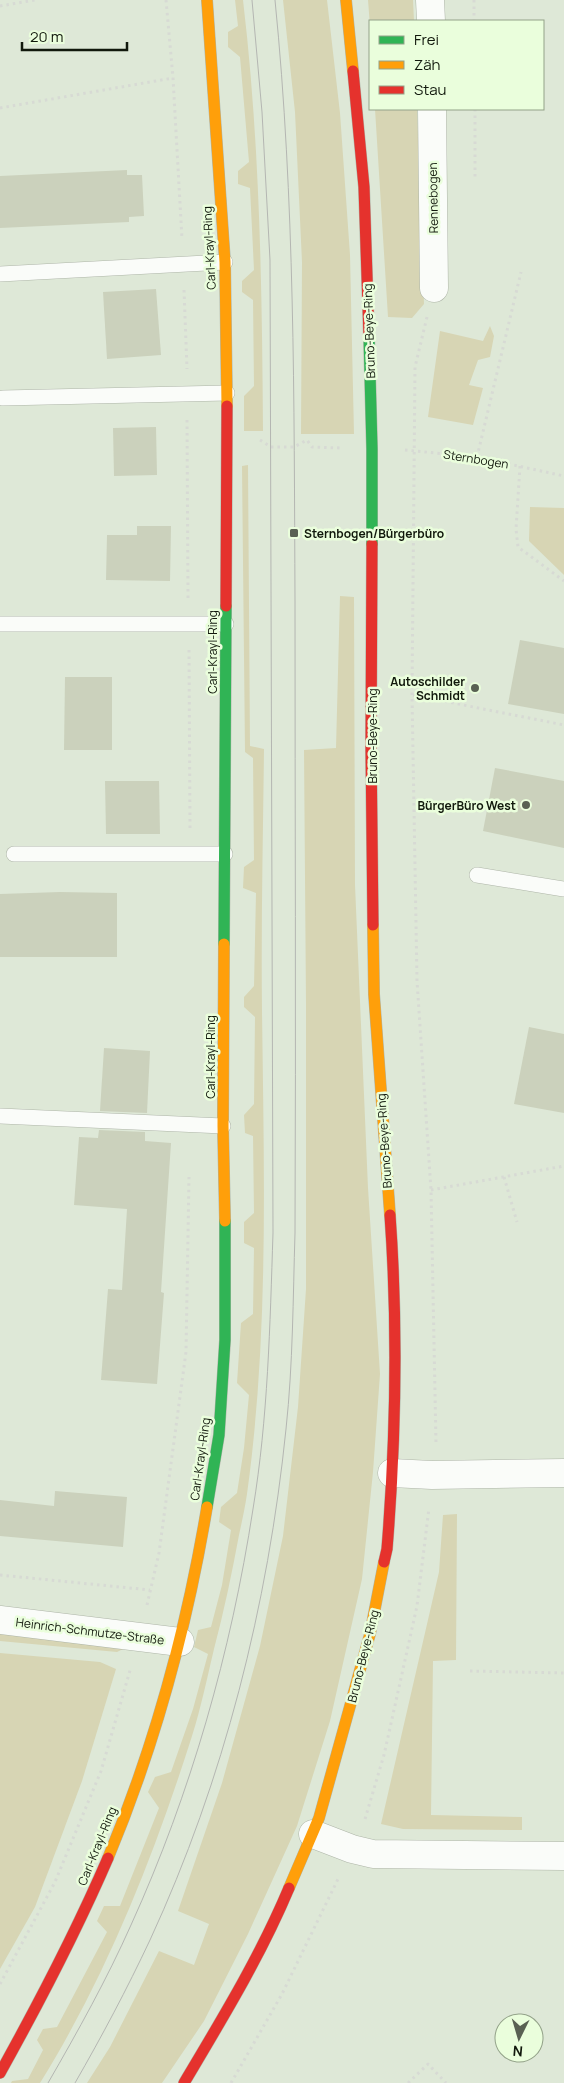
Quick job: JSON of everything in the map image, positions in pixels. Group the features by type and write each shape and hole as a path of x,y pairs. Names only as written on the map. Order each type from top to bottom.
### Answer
{"street":[{"name":"Carl-Krayl-Ring","path":"0,2073 32,2016 89,1902 109,1855 148,1750 180,1642 198,1560 219,1435 225,1340 223,1126 227,393 225,262 207,0"},
{"name":"Bruno-Beye-Ring","path":"184,2083 215,2034 260,1951 313,1834 326,1797 374,1618 387,1549 392,1473 395,1374 394,1275 374,994 371,746 372,448 364,187 346,0"},
{"path":"430,0 431,20"},
{"name":"Rennebogen","path":"432,110 434,288"},
{"path":"392,1473 432,1475 564,1473"},
{"name":"Heinrich-Schmutze-Straße","path":"0,1620 180,1642"},
{"path":"313,1834 352,1849 373,1854 564,1856"}],"lane":[{"path":"0,274 225,262"},
{"path":"4,398 227,393"},
{"path":"0,624 226,624"},
{"path":"14,854 225,854"},
{"path":"477,875 564,889"},
{"path":"0,1116 223,1126"}],"path":[{"path":"0,6 35,0"},
{"name":"Carl-Krayl-Ring","path":"166,0 173,78 184,265 187,394 190,854"},
{"path":"474,0 474,20"},
{"path":"0,108 173,78"},
{"path":"475,110 475,179"},
{"path":"478,457 521,272"},
{"path":"434,288 414,366 412,695 417,980 431,1190 436,1418 435,1452"},
{"path":"260,439 271,447 294,447 307,440 312,447 344,448"},
{"name":"Sternbogen","path":"396,449 478,457 564,476"},
{"path":"520,466 516,529 518,547 564,581"},
{"path":"412,695 564,725"},
{"path":"431,1190 564,1166"},
{"path":"146,1611 159,1553 186,1352 189,1174"},
{"path":"504,1177 518,1222"},
{"path":"364,1824 384,1755 417,1606 430,1498"},
{"path":"0,1575 150,1590"},
{"name":"Carl-Krayl-Ring","path":"0,1984 55,1882 101,1770 132,1662"},
{"path":"470,1671 564,1673"},
{"path":"231,2083 282,1994 341,1875"},
{"path":"408,2083 428,2064 446,2083"}],"shaded area":[{"path":"235,0 243,0 257,162 261,269 263,431 244,431 244,396 254,386 253,300 242,292 242,281 254,270 250,188 238,184 238,171 249,162 240,57 228,47 228,32 238,26"},
{"path":"283,0 327,0 340,113 350,255 354,434 301,434 302,262 295,112"},
{"path":"368,0 413,0 414,20 370,20"},
{"path":"375,110 417,110 424,304 412,318 388,317"},
{"path":"490,326 494,336 490,357 478,360 469,385 483,388 473,425 428,417 440,331 483,341"},
{"path":"248,465 250,746 264,749 262,946 264,1193 259,1374 247,1494 228,1592 198,1715 162,1826 145,1870 108,1957 87,2000 40,2083 11,2083 12,2081 28,2079 43,2050 37,2040 43,2029 57,2027 107,1932 97,1921 104,1906 120,1906 159,1808 148,1792 155,1777 171,1772 193,1709 208,1654 194,1647 198,1630 211,1627 222,1585 231,1530 219,1522 221,1507 237,1493 244,1448 249,1395 237,1383 241,1323 253,1314 254,1248 244,1243 244,1222 254,1213 253,1136 245,1133 244,1115 254,1104 255,1017 244,1007 244,997 254,986 256,893 243,888 244,867 254,860 253,758 245,752 242,466"},
{"path":"530,507 564,508 564,575 529,541"},
{"path":"340,596 354,597 355,885 368,1188 380,1374 373,1472 362,1579 330,1721 297,1826 248,1934 204,2021 162,2083 87,2083 110,2047 159,1951 194,1965 209,1924 178,1911 222,1783 260,1646 283,1536 298,1407 306,1289 304,750 336,748"},
{"path":"457,1514 456,1660 433,1661 431,1815 522,1817 522,1830 403,1829 381,1824 439,1572 443,1515"},
{"path":"0,1632 123,1649 117,1652 0,1641"},
{"path":"0,1653 100,1662 116,1669 82,1781 35,1907 0,1969"}],"building":[{"path":"127,170 127,175 142,175 144,216 129,217 129,222 0,228 0,176"},
{"path":"156,289 161,355 107,359 103,292"},
{"path":"156,427 157,475 114,476 113,428"},
{"path":"137,526 171,526 170,581 106,580 107,535 137,535"},
{"path":"520,640 564,648 564,714 508,704"},
{"path":"65,677 112,677 112,750 64,750"},
{"name":"BürgerBüro West","path":"495,768 564,781 564,848 483,831"},
{"path":"105,781 159,781 160,834 106,834"},
{"path":"117,893 117,957 0,957 0,894"},
{"path":"529,1027 564,1034 564,1113 514,1104"},
{"path":"104,1048 150,1051 147,1113 100,1111"},
{"path":"99,1130 145,1132 145,1141 171,1143 161,1292 164,1293 157,1384 101,1380 108,1289 122,1290 127,1209 74,1205 79,1137 98,1138"},
{"path":"55,1491 127,1497 123,1547 0,1536 0,1500 54,1506"}],"tram line":[{"path":"48,2083 92,2005 122,1945 153,1875 190,1773 221,1669 233,1616 253,1509 262,1440 268,1371 273,1233 270,260 262,112 252,0"},
{"path":"75,2083 114,2012 150,1940 200,1817 221,1754 255,1626 268,1561 286,1429 291,1356 295,1233 294,450 290,225 282,75 275,0"}],"traffic: fast":[{"path":"369,336 372,544"},
{"path":"224,944 226,606"},
{"path":"207,1507 219,1435 225,1340 225,1221"}],"traffic: slow":[{"path":"207,0 225,262 227,406"},
{"path":"346,0 353,71"},
{"path":"373,925 374,994 390,1215"},
{"path":"224,944 223,1126 225,1221"},
{"path":"108,1858 155,1729 168,1685 190,1597 207,1507"},
{"path":"289,1888 319,1818 370,1634 384,1562"}],"traffic: jam":[{"path":"353,71 364,187 369,336"},
{"path":"226,606 227,406"},
{"path":"372,544 371,746 373,925"},
{"path":"384,1562 387,1549 390,1507 395,1382 393,1257 390,1215"},
{"path":"0,2073 57,1967 108,1858"},
{"path":"184,2083 266,1939 289,1888"}],"place":[{"name":"Sternbogen/Bürgerbüro","path":"294,533"},
{"name":"Autoschilder Schmidt","path":"475,688"},
{"name":"BürgerBüro West","path":"526,805"}]}
